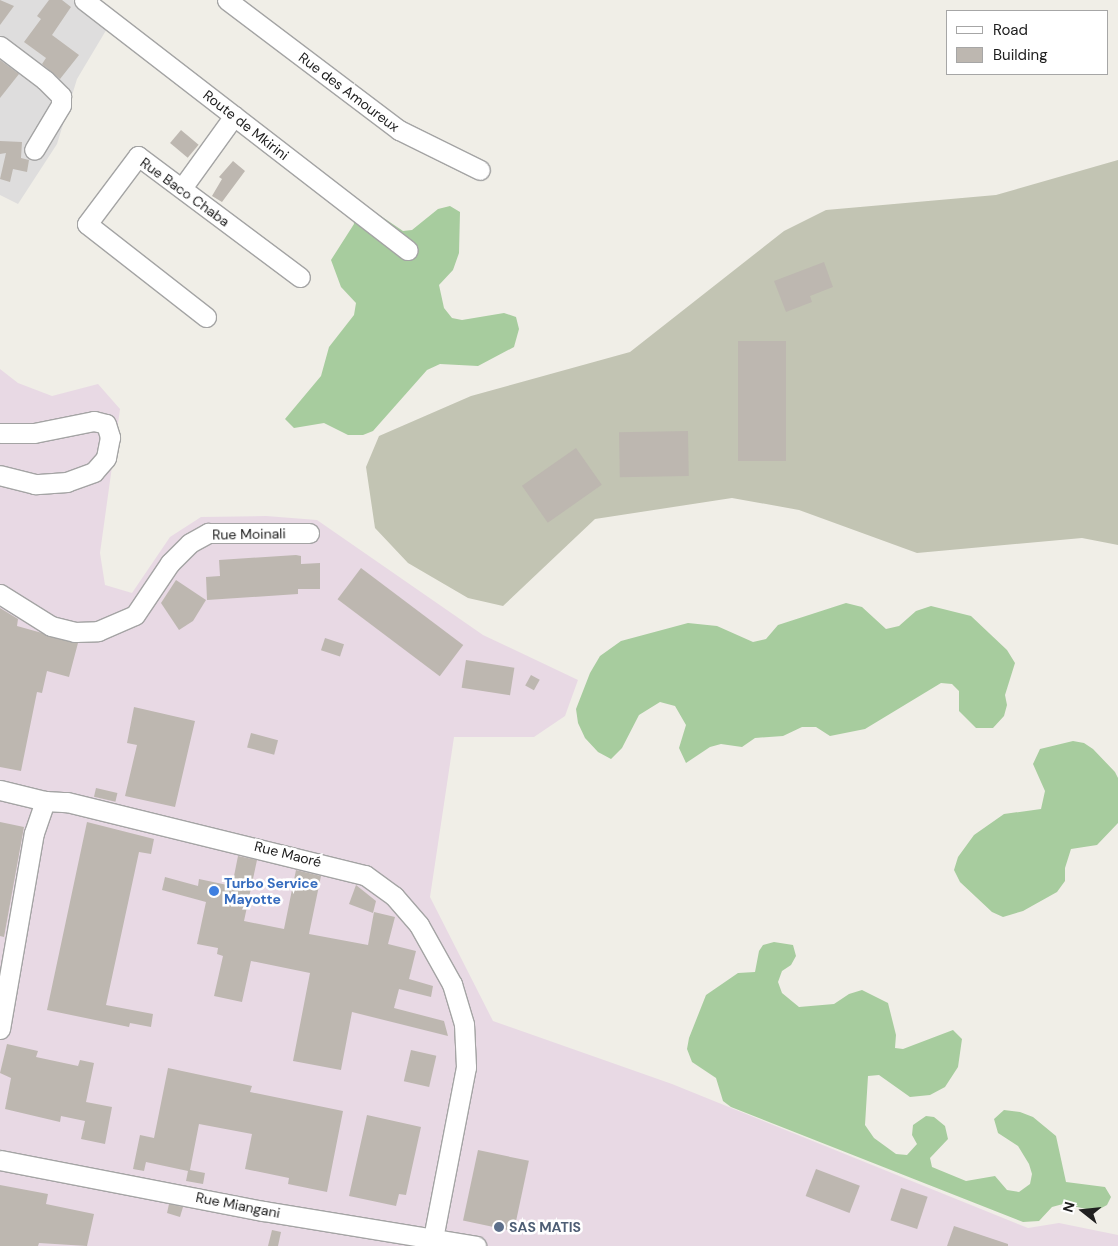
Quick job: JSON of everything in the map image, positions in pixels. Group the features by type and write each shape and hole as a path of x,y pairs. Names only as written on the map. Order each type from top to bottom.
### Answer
{"street":[{"name":"Route de Mkirini","path":"84,0 408,250"},
{"name":"Rue des Amoureux","path":"227,0 399,130 480,170"},
{"path":"0,46 54,88 61,96 61,105 34,150"},
{"path":"182,188 234,116"},
{"name":"Rue Baco Chaba","path":"206,317 87,224 138,156 300,277"},
{"path":"0,433 34,433 94,421 106,424 110,436 106,458 94,472 67,482 35,484 0,475"},
{"name":"Rue Moinali","path":"0,594 51,626 76,632 98,631 135,615 170,563 190,543 208,533 309,533"},
{"name":"Rue Maoré","path":"0,790 45,801 67,802 320,861 365,875 394,896 419,925 452,984 464,1024 466,1067 433,1238"},
{"path":"0,1029 34,833 45,801"},
{"name":"Rue Miangani","path":"0,1160 263,1211 476,1246"}],"shaded area":[{"path":"0,0 73,0 108,27 77,79 57,144 18,204 0,195"},
{"path":"1118,160 1118,545 1082,538 917,553 799,510 732,498 595,519 503,606 468,598 408,563 375,528 366,467 379,436 471,396 630,352 784,231 826,210 996,195"},
{"path":"0,369 18,383 52,396 98,384 120,409 100,553 105,585 132,593 170,537 201,517 266,516 317,520 483,635 578,680 565,716 534,737 454,737 430,897 493,1021 672,1084 1028,1228 1059,1223 1118,1235 1118,1246 0,1246"}],"green space":[{"path":"360,206 366,206 403,231 412,230 438,209 450,206 460,212 459,253 453,270 439,285 444,308 452,318 462,320 504,313 516,317 519,329 514,347 478,366 440,364 427,370 373,431 363,435 348,435 324,423 294,428 285,419 321,376 329,347 354,315 356,303 341,287 331,260 354,224 353,216"},
{"path":"846,603 862,607 886,629 899,626 916,611 931,606 971,616 1007,650 1015,663 1005,695 1007,705 1004,716 993,728 976,728 959,711 959,691 952,684 941,683 865,729 830,736 816,727 802,727 783,736 755,738 742,747 721,744 710,747 686,763 679,748 686,725 675,706 660,702 639,715 622,748 611,759 598,752 585,738 578,723 576,709 590,673 600,656 621,641 688,623 717,626 753,642 766,639 778,625"},
{"path":"1073,741 1084,743 1093,749 1115,772 1118,778 1118,823 1097,845 1071,849 1065,868 1065,881 1057,892 1023,911 1003,917 992,912 960,882 954,870 958,857 974,835 1004,814 1041,809 1045,791 1033,764 1040,749"},
{"path":"774,942 793,945 796,956 791,965 782,971 778,982 782,993 799,1007 834,1004 849,994 862,990 888,1003 896,1035 895,1048 903,1049 953,1030 962,1039 958,1067 945,1087 930,1095 910,1097 879,1075 868,1076 865,1125 874,1138 896,1154 907,1155 917,1144 912,1135 913,1125 926,1116 934,1117 945,1126 948,1139 930,1158 932,1167 966,1181 995,1176 1007,1190 1019,1192 1030,1184 1032,1174 1029,1164 1018,1146 998,1133 994,1119 1004,1110 1020,1112 1033,1117 1056,1136 1066,1182 1105,1187 1111,1197 1107,1205 1096,1211 1063,1204 1052,1207 1039,1221 1023,1222 731,1107 723,1101 716,1078 692,1062 687,1049 689,1038 706,995 738,973 755,972 759,951 763,945"}],"building":[{"path":"0,0 14,6 0,25"},
{"path":"49,0 62,0 71,7 52,35 79,55 60,79 42,64 46,58 24,42 41,19 37,16"},
{"path":"0,60 19,74 0,98"},
{"path":"181,130 199,145 188,158 170,143"},
{"path":"0,141 22,142 21,158 29,160 27,172 13,169 10,182 0,179 6,153 0,154"},
{"path":"233,161 245,171 222,202 212,196 222,179 219,177"},
{"path":"824,262 833,287 810,296 812,302 786,312 774,281"},
{"path":"738,341 786,341 786,461 738,461"},
{"path":"688,431 689,476 620,477 619,432"},
{"path":"576,448 602,485 548,523 522,486"},
{"path":"301,556 301,564 320,563 320,589 298,589 298,594 207,600 206,577 220,576 219,560"},
{"path":"361,568 463,645 440,676 338,599"},
{"path":"176,580 206,600 193,621 179,630 161,603"},
{"path":"0,608 18,619 17,626 78,643 69,677 47,671 42,693 37,692 21,771 0,767"},
{"path":"325,638 344,644 340,657 321,650"},
{"path":"466,660 514,668 510,695 462,688"},
{"path":"531,675 540,680 534,690 525,685"},
{"path":"134,707 195,721 175,807 125,796 137,745 127,743"},
{"path":"251,733 278,740 274,755 247,747"},
{"path":"96,788 117,793 115,802 94,797"},
{"path":"0,822 24,827 4,937 0,936"},
{"path":"87,822 154,839 151,854 139,852 106,1005 153,1014 151,1027 130,1023 129,1027 47,1010"},
{"path":"238,856 257,860 244,921 284,929 296,870 321,876 309,934 368,945 374,912 395,917 388,944 416,951 409,979 433,986 431,997 399,989 394,1008 444,1021 448,1036 352,1012 341,1070 293,1061 310,973 251,961 242,1002 214,996 223,956 217,954 218,948 197,944 206,902 162,890 165,877 198,886 199,879 232,886"},
{"path":"356,885 376,901 373,913 349,904"},
{"path":"7,1044 38,1051 36,1057 78,1066 80,1060 94,1063 86,1102 112,1107 105,1144 81,1139 85,1121 61,1116 60,1122 5,1109 11,1078 0,1073"},
{"path":"411,1050 436,1056 429,1087 404,1081"},
{"path":"168,1068 252,1086 250,1092 343,1111 327,1192 288,1184 289,1178 245,1169 252,1134 199,1124 190,1170 205,1173 203,1184 186,1181 188,1171 146,1162 144,1171 133,1169 140,1135 154,1138"},
{"path":"367,1115 421,1127 406,1195 399,1194 396,1206 349,1196"},
{"path":"478,1150 529,1161 514,1231 463,1220"},
{"path":"816,1169 860,1186 849,1213 806,1196"},
{"path":"0,1185 48,1194 46,1204 94,1214 87,1246 39,1243 38,1246 0,1246"},
{"path":"901,1188 928,1197 917,1229 890,1220"},
{"path":"169,1204 183,1207 180,1217 167,1213"},
{"path":"954,1226 1008,1244 1008,1246 947,1246"},
{"path":"272,1230 281,1232 278,1246 268,1246"}],"place":[{"name":"Turbo Service Mayotte","path":"214,891"},
{"name":"SAS MATIS","path":"499,1227"}]}
